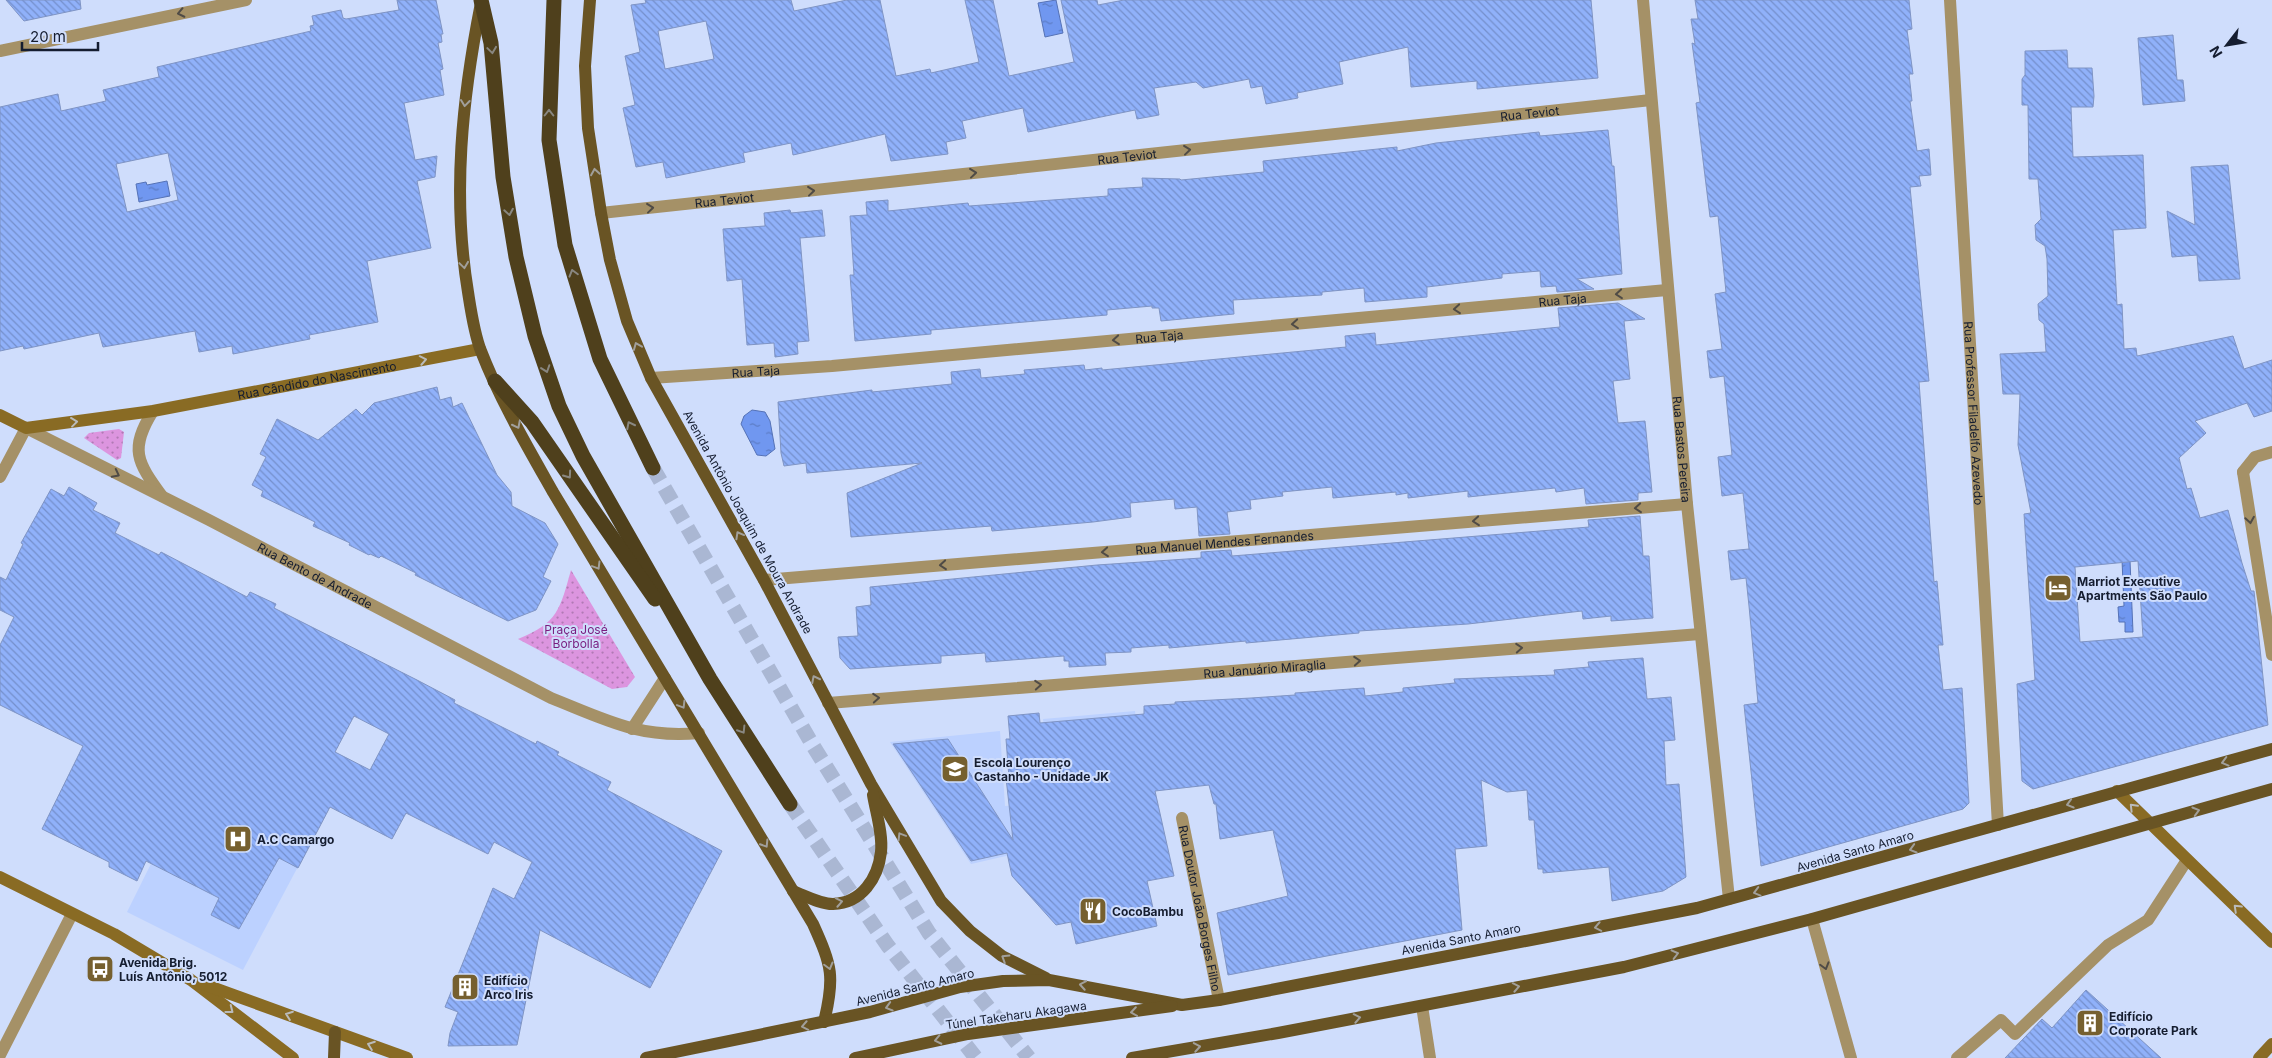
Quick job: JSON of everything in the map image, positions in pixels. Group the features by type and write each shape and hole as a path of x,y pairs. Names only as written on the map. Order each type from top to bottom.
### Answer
{"highway":[{"path":"554,0 549,140 565,245 600,359 621,407 653,468"},
{"path":"481,1 492,43 496,73 503,178 516,256 535,336 559,406 583,456 710,679"},
{"path":"495,381 532,422 710,679 790,804"}],"main road":[{"name":"Avenida Antônio Joaquim de Moura Andrade","path":"590,0 585,66 588,128 601,213 610,260 627,321 651,378 764,580 871,784 941,900 970,932 1002,956 1049,980"},
{"path":"481,1 468,74 459,163 462,258 480,349 553,492 794,891 821,942 832,976 824,1022"},
{"name":"Avenida Santo Amaro","path":"646,1058 870,1012 960,988 1003,982 1049,980 1182,1005 1219,1000 1697,908 2272,749"},
{"path":"794,891 818,901 834,904 852,899 867,889 876,874 881,851 871,784"},
{"path":"1132,1058 1422,1006 1624,967 1812,919 2272,790"},
{"name":"Túnel Takeharu Akagawa","path":"855,1058 968,1034 1182,1005"},
{"path":"334,1058 335,1032"}],"street":[{"path":"0,51 246,0"},
{"name":"Rua Bastos Pereira","path":"1643,0 1687,504 1729,899"},
{"name":"Rua Professor Filadelfo Azevedo","path":"1950,0 1998,825"},
{"name":"Rua Teviot","path":"601,213 1651,100"},
{"name":"Rua Taja","path":"651,378 813,368 1667,290"},
{"name":"Rua Cândido do Nascimento","path":"26,428 153,411 480,349"},
{"path":"153,411 143,427 139,439 138,454 148,476 164,498"},
{"name":"Rua Bento de Andrade","path":"0,415 551,698 593,717 632,729 662,734 699,733"},
{"path":"0,477 26,428"},
{"path":"2272,452 2255,457 2243,472 2272,655"},
{"name":"Rua Manuel Mendes Fernandes","path":"764,580 1687,504"},
{"name":"Rua Januário Miraglia","path":"828,703 1700,634"},
{"path":"632,729 665,678"},
{"path":"2117,791 2272,942"},
{"name":"Rua Doutor João Borges Filho","path":"1182,818 1219,1000"},
{"path":"1957,1058 2001,1020 2015,1034 2108,944 2148,920 2187,860"},
{"path":"0,877 114,934 192,980 293,1058"},
{"path":"0,1054 72,914"},
{"path":"1812,919 1851,1058"},
{"path":"192,980 408,1058"},
{"path":"1422,1006 1430,1058"},
{"path":"2259,1058 2272,1044"}],"shaded area":[{"name":"Escola Lourenço Castanho - Unidade JK","path":"1135,711 1143,795 1068,842 971,864 890,742 1000,731 1005,806 1052,802 1043,719"},
{"name":"A.C Camargo","path":"209,747 326,814 243,970 127,912"}],"green space":[{"path":"119,429 124,432 121,458 117,460 84,438 89,433"},
{"name":"Praça José Borbolla","path":"571,570 635,677 627,687 612,689 518,639 542,627 555,613 564,595"}],"water":[{"path":"1056,0 1063,33 1045,37 1038,3"},
{"path":"167,181 170,196 139,202 136,184 146,182 147,185"},
{"path":"752,410 765,412 770,421 775,449 766,456 757,455 741,424 744,416"},
{"path":"2121,537 2129,537 2133,632 2125,632 2125,622 2119,622 2118,607 2124,606"}],"building":[{"path":"6,0 80,0 81,9 24,21"},
{"path":"397,0 436,0 443,34 441,34 442,42 438,43 443,69 440,70 444,95 404,103 415,160 437,156 435,177 417,181 431,248 367,261 378,322 309,335 310,339 233,354 232,346 199,352 195,331 103,347 99,333 24,349 23,346 0,351 0,107 58,94 61,111 106,101 103,90 159,77 157,67 311,31 310,26 314,25 312,16 341,10 343,18 346,19 399,10","holes":["168,153 178,200 127,212 116,164"]},
{"path":"645,0 791,0 794,11 847,0 880,0 896,76 930,69 931,73 979,62 965,0 993,0 1009,76 1074,62 1061,0 1097,0 1098,5 1124,0 1591,0 1598,78 1477,89 1477,81 1411,87 1408,47 1339,62 1343,84 1297,93 1298,98 1266,104 1262,86 1251,88 1249,79 1203,88 1196,82 1154,88 1159,115 1137,119 1135,110 1028,132 1023,108 962,121 966,138 946,142 948,154 891,161 885,134 793,155 791,143 743,153 745,162 666,178 663,162 636,167 623,108 635,105 625,56 640,52 631,5 646,3","holes":["706,21 714,59 665,69 658,31"]},
{"path":"1695,0 1909,0 1912,29 1907,30 1913,74 1909,74 1912,101 1910,101 1917,151 1929,149 1931,175 1919,176 1921,186 1910,187 1929,381 1919,382 1934,582 1937,581 1943,645 1938,645 1943,690 1962,688 1969,803 1963,809 1761,866 1744,705 1758,703 1749,606 1746,578 1731,580 1728,551 1749,549 1743,493 1722,496 1718,457 1732,455 1724,376 1710,378 1707,351 1722,349 1715,294 1726,292 1718,216 1710,217 1696,103 1700,102 1692,43 1695,44 1691,19 1698,19"},
{"path":"2173,35 2177,80 2183,80 2185,101 2143,105 2138,38"},
{"path":"2067,50 2068,68 2092,68 2093,107 2071,107 2073,157 2143,155 2146,228 2113,230 2117,305 2122,304 2124,349 2136,348 2137,356 2233,336 2244,369 2272,360 2272,411 2254,417 2247,403 2195,421 2206,433 2179,458 2187,489 2191,488 2200,518 2228,510 2242,563 2251,591 2254,591 2268,725 2033,789 2022,781 2017,684 2035,680 2024,514 2031,513 2018,445 2020,394 2003,394 2000,354 2046,352 2044,324 2039,320 2038,304 2048,296 2047,259 2045,246 2036,240 2035,225 2041,219 2038,179 2029,179 2028,105 2022,105 2025,51","holes":["2138,561 2143,637 2080,642 2075,567"]},
{"path":"1608,130 1612,166 1614,166 1622,274 1577,279 1594,289 1557,292 1556,286 1541,287 1540,271 1502,274 1502,278 1427,287 1427,297 1365,302 1364,288 1322,292 1322,295 1233,300 1234,314 1161,321 1159,308 1152,308 1152,306 1107,310 1107,315 931,330 931,334 855,341 850,275 854,275 850,216 867,215 866,202 888,200 888,211 968,203 969,206 1108,196 1108,189 1143,187 1142,178 1181,180 1264,172 1263,161 1397,147 1397,151 1436,143 1539,132 1540,136"},
{"path":"2228,165 2240,279 2199,281 2197,255 2172,257 2167,211 2195,225 2191,167"},
{"path":"790,210 791,213 822,210 825,236 800,238 809,341 797,342 798,354 775,357 774,343 747,345 742,279 727,281 723,229 765,226 764,213"},
{"path":"1618,303 1645,319 1624,321 1630,379 1613,381 1618,423 1645,421 1652,492 1638,493 1638,500 1586,504 1584,488 1556,492 1555,488 1468,497 1468,491 1408,498 1408,493 1396,495 1396,492 1333,498 1332,487 1282,492 1283,496 1250,500 1251,509 1227,512 1230,534 1199,536 1197,507 1175,509 1174,499 1130,503 1131,517 1093,522 992,531 991,526 851,537 847,493 922,463 807,473 806,463 784,466 781,453 778,402 872,390 872,392 952,384 951,372 980,369 981,378 1025,374 1024,370 1084,365 1085,370 1102,368 1102,370 1346,347 1345,336 1375,333 1376,345 1560,327 1558,308"},
{"path":"437,387 440,400 451,397 453,407 462,403 497,475 511,492 512,506 545,523 558,544 543,577 551,581 536,610 508,621 415,575 416,573 381,556 379,558 369,555 349,545 350,543 313,526 315,522 261,496 263,491 252,485 266,457 260,454 277,419 318,440 356,409 362,415 374,403"},
{"path":"69,487 97,503 93,510 120,523 115,533 159,555 161,552 247,597 250,592 276,604 274,608 455,700 454,703 536,744 537,741 559,752 557,755 611,782 607,790 722,851 650,988 540,930 517,1045 448,1046 450,1033 458,1012 445,1007 493,888 514,899 532,862 494,842 488,854 406,813 392,839 330,807 298,868 279,858 239,929 211,915 219,898 146,861 137,881 109,867 109,862 42,829 83,746 0,705 0,645 14,617 0,610 0,577 6,580 23,544 21,543 51,489 64,496","holes":["354,716 389,734 370,770 335,752"]},
{"path":"1640,516 1643,556 1649,556 1653,618 1611,621 1611,616 1583,619 1582,611 1468,624 1359,631 1359,633 1246,643 1246,641 1169,648 1169,645 1131,648 1131,652 1105,653 1106,665 1069,667 1069,661 1064,661 1064,656 986,662 985,653 941,656 941,663 850,669 840,658 838,637 858,636 856,607 871,605 870,587 1097,565 1201,558 1201,552 1231,550 1232,556 1589,527 1588,520"},
{"path":"1643,658 1647,699 1671,697 1675,740 1664,741 1666,785 1679,784 1686,877 1663,891 1612,901 1609,867 1543,873 1543,869 1538,869 1534,820 1529,820 1527,790 1507,792 1481,780 1487,846 1455,849 1462,930 1228,975 1217,913 1288,896 1273,830 1220,839 1216,804 1214,804 1209,785 1155,791 1174,876 1147,881 1157,926 1076,944 1071,922 1056,925 1012,876 1007,853 971,861 893,744 948,739 1013,840 1006,778 1009,778 1006,739 1010,739 1008,716 1039,713 1040,723 1144,714 1144,706 1175,704 1175,702 1295,695 1295,693 1364,688 1365,696 1403,692 1403,688 1455,683 1454,679 1555,675 1554,670 1589,667 1588,662"},
{"name":"Edifício Corporate Park","path":"2086,990 2161,1058 2005,1058 2042,1019 2052,1028"}],"tunnel":[{"path":"653,468 812,744 929,933 1029,1058"},
{"path":"790,804 888,946 976,1058"}],"place":[{"name":"Marriot Executive Apartments São Paulo","path":"2058,588"},
{"name":"Escola Lourenço Castanho - Unidade JK","path":"955,769"},
{"name":"A.C Camargo","path":"238,839"},
{"name":"CocoBambu","path":"1093,911"},
{"name":"Avenida Brig. Luís Antônio, 5012","path":"100,969"},
{"name":"Edifício Arco Iris","path":"465,987"},
{"name":"Edifício Corporate Park","path":"2090,1023"}]}
